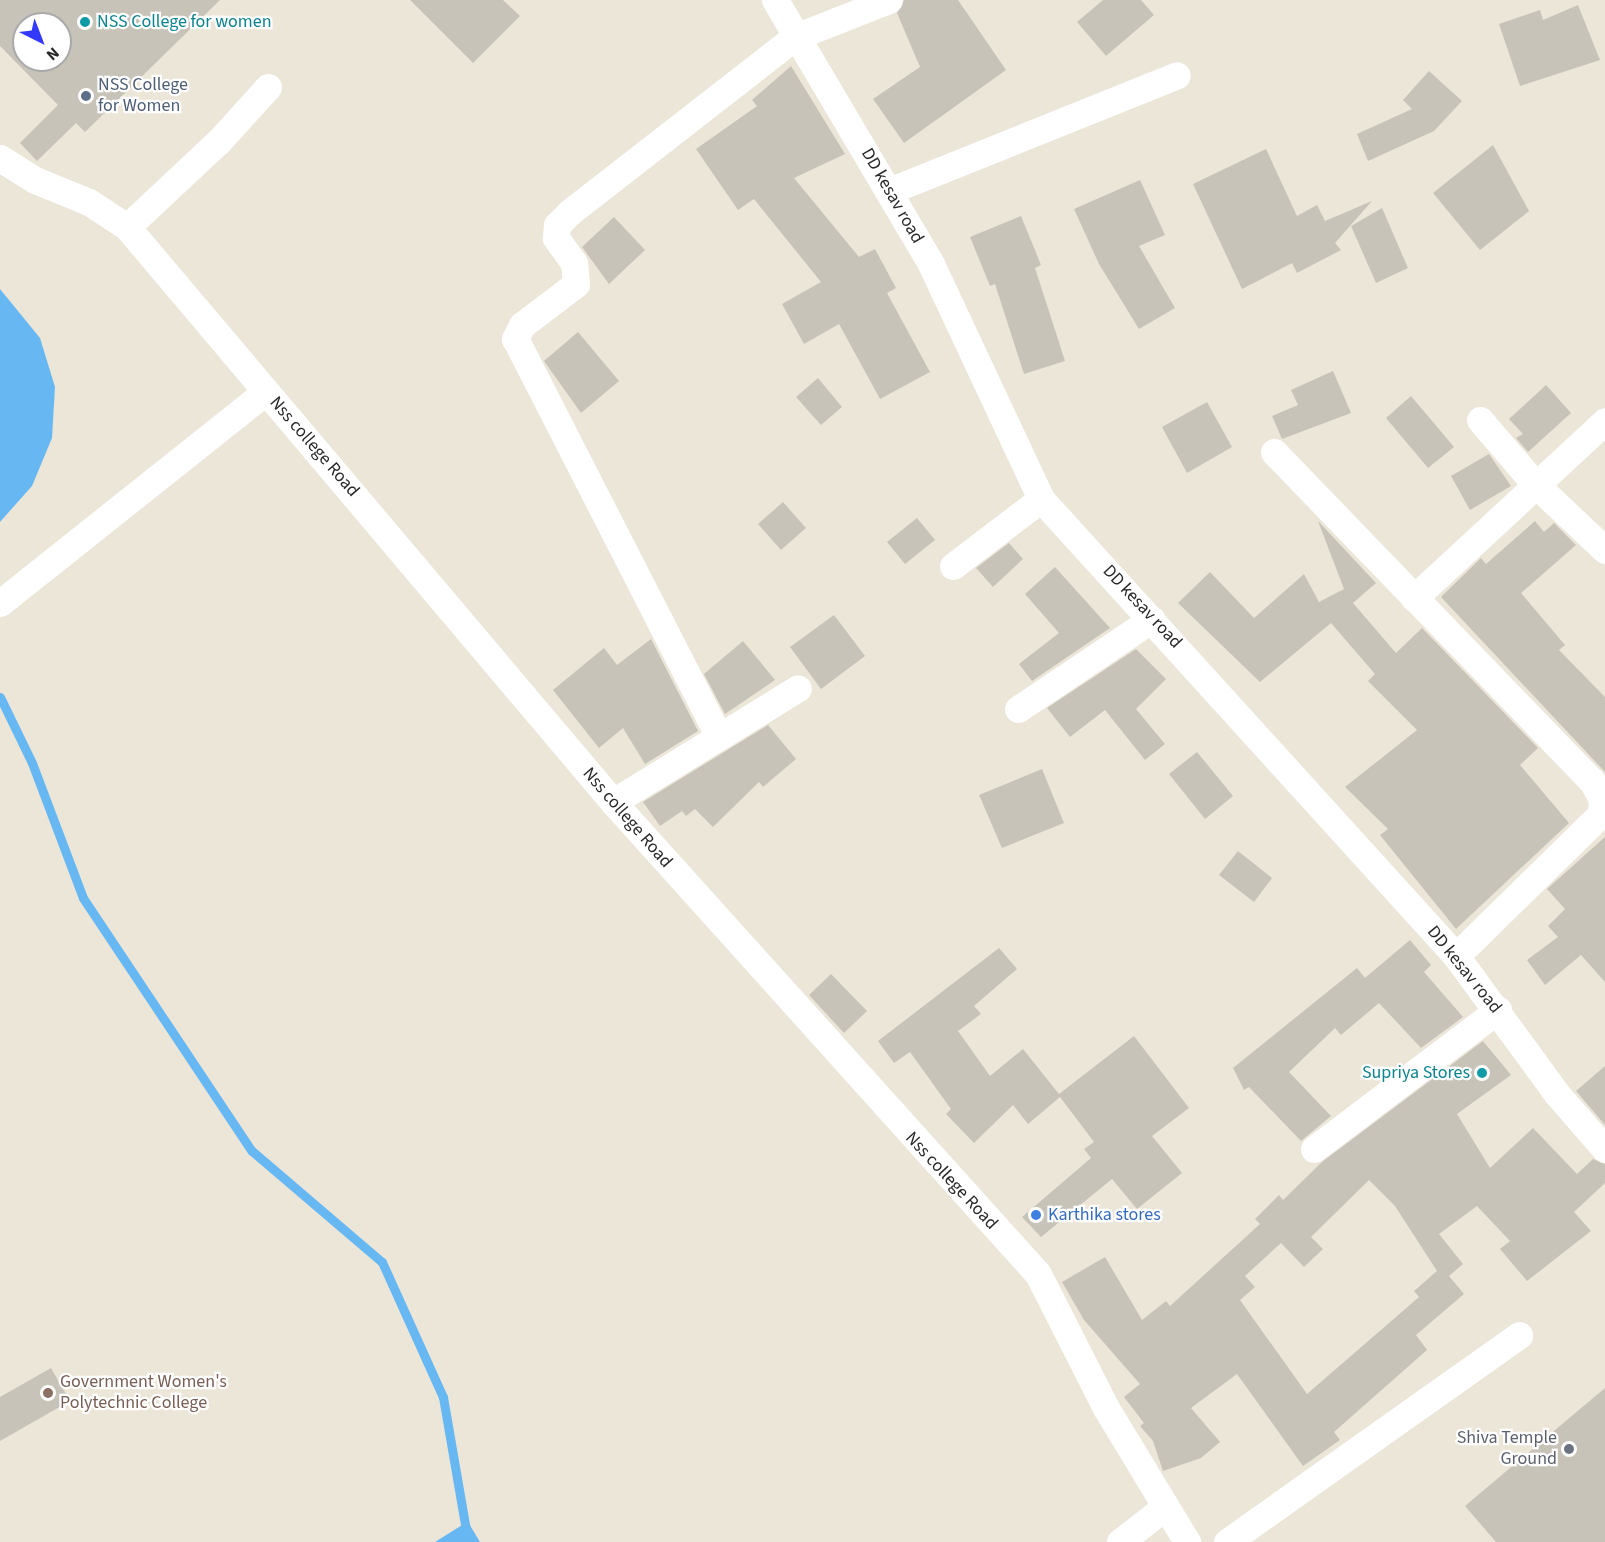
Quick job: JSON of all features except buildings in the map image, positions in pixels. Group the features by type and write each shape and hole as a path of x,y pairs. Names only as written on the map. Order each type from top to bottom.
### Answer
{"street":[{"name":"DD kesav road","path":"775,0 931,264 1041,499 1456,956 1498,1010 1557,1094 1605,1149"},
{"path":"718,735 515,339 522,325 576,284 574,263 556,238 557,225 795,37 890,0"},
{"path":"888,191 1177,75"},
{"path":"127,227 268,87"},
{"name":"Nss college Road","path":"0,158 127,227 613,802 1038,1274 1106,1408 1187,1542"},
{"path":"0,603 265,392"},
{"path":"1479,420 1535,484 1605,550"},
{"path":"1414,598 1605,421"},
{"path":"1274,452 1592,781 1602,799 1600,814 1456,956"},
{"path":"953,566 1041,499"},
{"path":"1018,709 1152,619"},
{"path":"613,802 718,735 798,688"},
{"path":"1314,1149 1498,1010"},
{"path":"1227,1542 1519,1335"},
{"path":"1120,1542 1165,1507"}],"water":[{"path":"0,289 40,338 55,387 52,438 32,486 0,522"},
{"path":"467,1522 480,1542 435,1542"}],"waterway":[{"path":"0,697 32,763 83,898 252,1151 382,1262 443,1397 468,1542"}],"place":[{"name":"NSS College for women","path":"85,22"},
{"name":"NSS College for Women","path":"86,96"},
{"name":"Supriya Stores","path":"1482,1073"},
{"name":"Karthika stores","path":"1036,1215"},
{"name":"Government Women's Polytechnic College","path":"48,1393"},
{"name":"Shiva Temple Ground","path":"1569,1449"}]}
